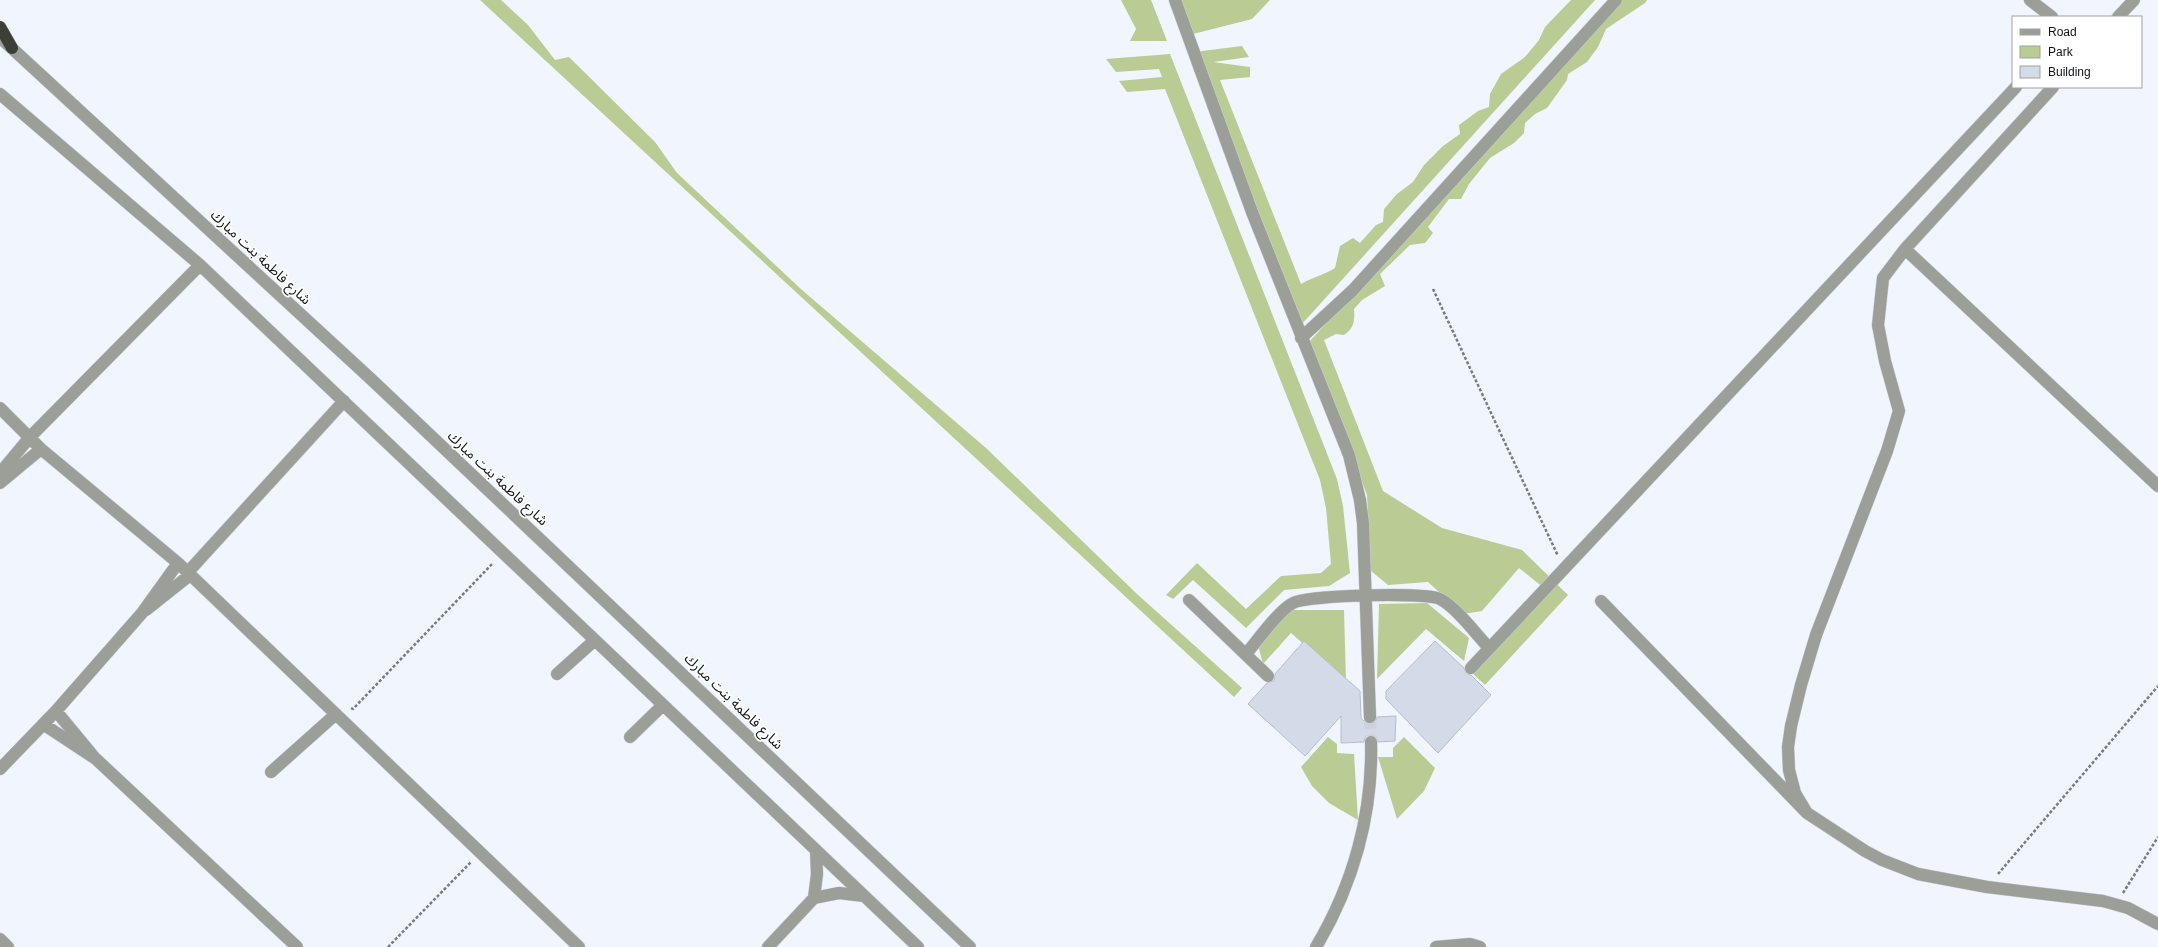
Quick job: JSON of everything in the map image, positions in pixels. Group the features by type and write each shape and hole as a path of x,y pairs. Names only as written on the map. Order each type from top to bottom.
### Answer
{"highway":[{"path":"0,28 12,48"}],"street":[{"path":"1175,0 1233,162 1301,338 1349,455 1356,477 1363,523 1367,597 1370,717"},
{"path":"1301,338 1353,290 1616,0"},
{"path":"2030,0 2051,16"},
{"path":"2119,16 2134,0"},
{"name":"شارع فاطمة بنت مبارك","path":"0,37 372,380 970,947"},
{"path":"1471,668 1563,568 2015,88"},
{"path":"1807,813 1795,793 1789,770 1788,747 1791,726 1801,685 1816,635 1887,451 1899,411 1885,361 1878,325 1883,278 1905,249 2052,88"},
{"path":"0,94 200,265 918,947"},
{"path":"1905,249 2158,486"},
{"path":"0,473 30,437 200,265"},
{"path":"142,613 166,596 189,574 344,401"},
{"path":"0,408 42,449 178,562 579,947"},
{"path":"0,483 42,449"},
{"path":"0,769 56,711 142,613 178,562"},
{"path":"1246,654 1292,603 1305,598 1426,595 1440,599 1452,608 1489,648"},
{"path":"1189,600 1268,676"},
{"path":"1601,601 1807,813 1853,843 1900,868 1931,877 1987,887 2117,904 2140,913 2158,924"},
{"path":"557,674 595,640"},
{"path":"630,737 663,705"},
{"path":"56,711 84,742 96,759"},
{"path":"271,772 336,714"},
{"path":"43,724 96,759 297,947"},
{"path":"1316,947 1342,895 1360,843 1369,789 1371,742"},
{"path":"814,898 817,874 816,850"},
{"path":"768,947 814,898 839,893 864,896"},
{"path":"0,939 8,947"},
{"path":"1436,947 1470,944 1480,947"}],"path":[{"path":"1433,290 1563,568"},
{"path":"336,714 347,703 353,709 503,553"},
{"path":"1987,887 2158,686"},
{"path":"2117,904 2158,837"},
{"path":"388,947 481,852"}],"green space":[{"path":"480,0 501,0 528,25 555,60 569,57 655,142 677,173 802,290 986,448 1137,594 1242,688 1234,697"},
{"path":"1121,0 1151,0 1167,41 1130,41 1136,29"},
{"path":"1180,0 1270,0 1252,19 1193,34"},
{"path":"1571,0 1595,0 1302,324 1194,52 1242,46 1249,57 1213,62 1250,67 1250,77 1220,80 1301,284 1335,268 1340,246 1353,238 1360,243 1376,225 1383,222 1384,209 1397,194 1413,182 1424,165 1443,146 1460,134 1459,125 1478,111 1489,107 1490,94 1501,74 1525,57 1539,40 1545,27"},
{"path":"1622,0 1647,0 1645,3 1606,29 1598,47 1587,62 1568,74 1567,80 1547,108 1535,114 1525,123 1524,133 1514,143 1490,158 1469,184 1461,199 1449,199 1428,227 1433,233 1425,243 1410,245 1380,274 1385,286 1362,300 1354,309 1354,321 1350,330 1344,335 1336,334 1324,340 1383,491 1442,528 1522,550 1568,595 1485,685 1471,672 1549,592 1519,568 1482,611 1463,614 1428,582 1388,585 1371,571 1367,495 1309,342"},
{"path":"1170,54 1337,479 1343,506 1350,573 1329,586 1284,590 1246,628 1193,580 1173,599 1166,595 1197,563 1246,609 1281,576 1321,573 1331,564 1326,508 1320,480 1165,89 1127,92 1119,81 1162,77 1159,69 1116,72 1106,59"},
{"path":"1427,603 1469,638 1464,661 1426,629 1377,679 1379,604"},
{"path":"1290,610 1344,610 1346,682 1291,633 1263,664 1258,645"},
{"path":"1328,737 1337,744 1337,753 1354,754 1358,820 1329,803 1312,786 1301,767"},
{"path":"1404,737 1435,768 1424,791 1397,819 1378,757 1393,757 1393,748"}],"building":[{"path":"1304,641 1360,691 1361,718 1366,723 1374,724 1377,717 1396,716 1395,741 1378,742 1375,736 1371,735 1365,738 1364,742 1341,743 1341,716 1305,756 1248,704 1267,683 1274,681 1275,674"},
{"path":"1435,641 1464,668 1466,673 1471,675 1491,695 1438,753 1386,699 1386,691"}],"tunnel":[{"path":"1370,717 1371,742"}]}
